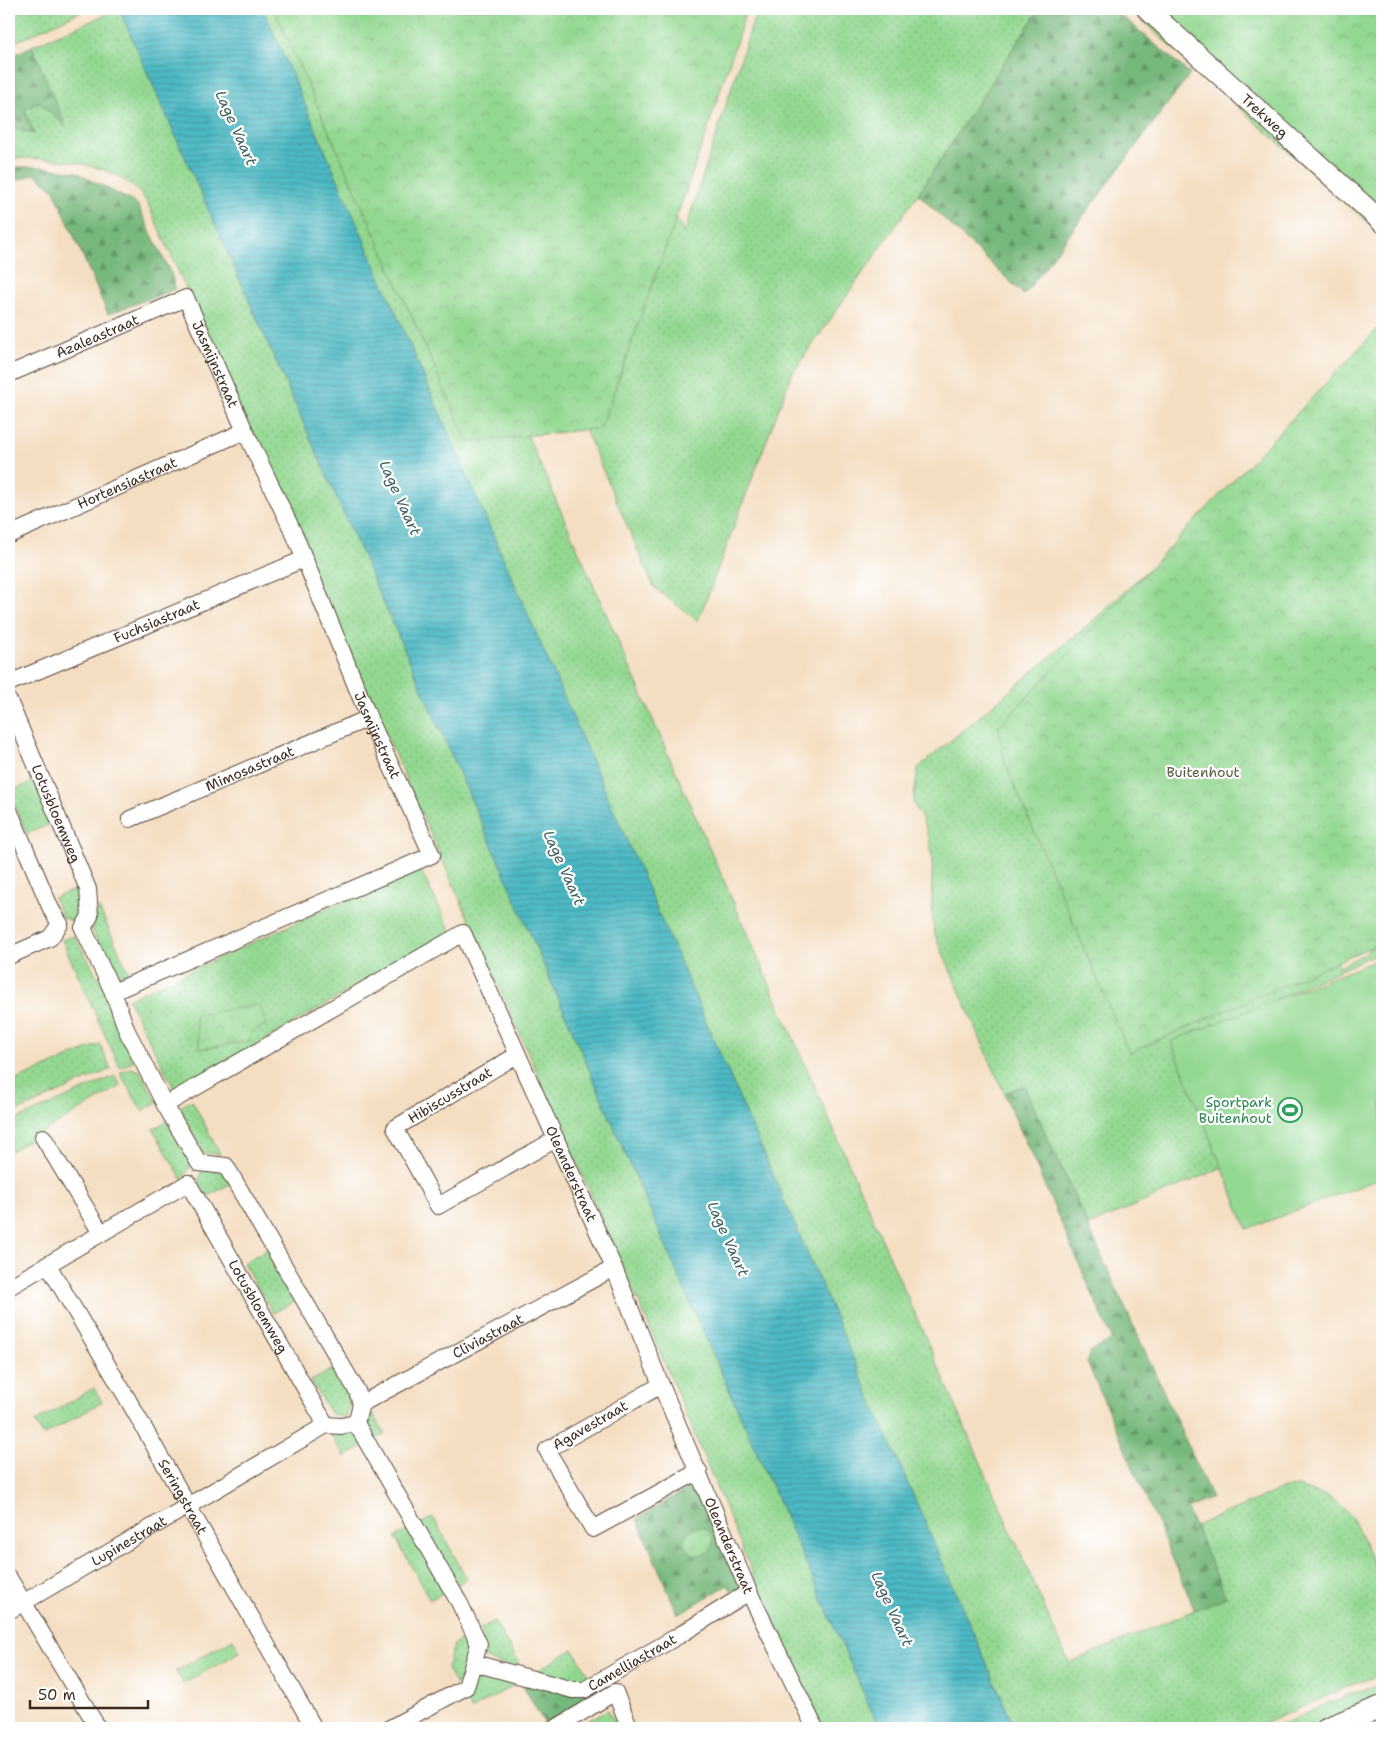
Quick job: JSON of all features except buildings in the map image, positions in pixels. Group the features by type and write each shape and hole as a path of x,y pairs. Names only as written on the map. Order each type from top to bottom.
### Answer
{"main road":[{"path":"1328,1728 1382,1707"}],"street":[{"name":"Trekweg","path":"1147,9 1382,222"},
{"name":"Azaleastraat","path":"9,374 186,298"},
{"name":"Jasmijnstraat","path":"113,992 432,855 369,718 304,559 186,298"},
{"name":"Hortensiastraat","path":"9,534 245,431"},
{"name":"Fuchsiastraat","path":"9,684 304,559"},
{"name":"Lotusbloemweg","path":"9,701 88,889 90,916 83,928"},
{"name":"Mimosastraat","path":"130,819 369,718"},
{"path":"9,810 51,909 60,924 83,928 113,992 127,1031 199,1162"},
{"path":"9,956 50,938 60,924"},
{"name":"Oleanderstraat","path":"166,1105 463,933 614,1268 661,1385 699,1470 749,1592 815,1728"},
{"name":"Hibiscusstraat","path":"517,1055 395,1128 438,1206 556,1139"},
{"path":"43,1137 101,1233"},
{"path":"9,1287 188,1183 199,1162"},
{"path":"199,1162 226,1166 357,1391 361,1404 356,1423 460,1604 479,1644 466,1687 390,1728"},
{"name":"Lotusbloemweg","path":"188,1183 326,1425"},
{"name":"Seringstraat","path":"48,1265 190,1506 314,1728"},
{"name":"Cliviastraat","path":"361,1404 614,1268"},
{"name":"Agavestraat","path":"661,1385 547,1450 593,1529 699,1470"},
{"path":"326,1425 341,1426 356,1423"},
{"name":"Lupinestraat","path":"9,1611 326,1425"},
{"path":"9,1578 98,1728"},
{"name":"Camelliastraat","path":"474,1664 573,1690 584,1690 678,1636 749,1592"},
{"path":"556,1728 614,1692 630,1728"}],"green space":[{"path":"9,9 86,9 9,45"},
{"path":"119,9 503,871 682,1284 879,1728 824,1728 819,1720 760,1591 644,1314 148,204 137,190 122,179 105,171 66,161 9,158 9,128 34,133 25,110 39,102 65,126 32,46"},
{"path":"263,9 584,9 684,234 757,9 1039,9 918,194 792,374 698,621 656,589 652,583 585,429 507,389 1069,1663 1225,1597 1195,1526 1284,1488 1298,1487 1327,1496 1352,1517 1382,1582 1382,1674 1352,1685 1254,1728 1015,1728"},
{"path":"274,9 747,9 704,140 601,428 468,442"},
{"path":"1039,9 1114,9 1190,74 1024,295 918,194"},
{"path":"1129,9 1382,9 1382,235"},
{"path":"32,46 66,127 39,102 25,110 34,134 9,128 9,57"},
{"path":"9,167 40,167 76,172 137,204 172,276 175,289 108,314 54,190 35,174 9,183"},
{"name":"Buitenhout","path":"1382,324 1382,942 1129,1053 1004,761 999,727"},
{"path":"1203,519 1339,967 1364,954 1382,938 1382,951 1204,1032 1382,1123 1382,1185 1375,1167 1230,1164 1088,1226 1024,1086 1004,1093 935,935 932,917 932,868 929,837 913,803 918,768 1087,626"},
{"path":"34,781 54,822 27,834 9,792"},
{"path":"419,867 451,931 176,1092 128,999"},
{"path":"82,887 83,915 76,922 63,918 53,898"},
{"path":"99,908 129,973 114,977 92,929"},
{"path":"75,936 106,992 133,1061 120,1068 62,940"},
{"name":"Sportpark Buitenhout","path":"1382,958 1382,1178 1247,1229 1171,1041"},
{"path":"259,1005 266,1025 252,1032 249,1041 200,1049 195,1015"},
{"path":"100,1044 111,1069 9,1115 9,1083"},
{"path":"131,1068 140,1071 157,1102 142,1111 120,1073"},
{"path":"115,1076 121,1086 9,1152 9,1123"},
{"path":"1024,1086 1212,1498 1187,1509 1226,1597 1195,1610 1087,1362 1090,1352 1112,1339 1004,1093"},
{"path":"192,1100 220,1154 201,1153 180,1107"},
{"path":"167,1121 190,1160 190,1167 182,1180 153,1129"},
{"path":"202,1169 222,1171 230,1184 206,1197 198,1183"},
{"path":"267,1249 298,1300 273,1313 243,1263"},
{"path":"337,1367 351,1396 345,1418 330,1413 311,1381"},
{"path":"94,1388 102,1402 43,1436 35,1422"},
{"path":"369,1409 385,1434 345,1457 329,1432 362,1425"},
{"path":"692,1486 702,1487 742,1588 734,1595 728,1585 678,1614 637,1519","holes":["700,1527 706,1530 712,1538 711,1546 704,1553 698,1555 687,1547 687,1537 696,1528"]},
{"path":"433,1517 467,1579 430,1600 395,1537"},
{"path":"699,1527 709,1531 713,1541 709,1551 699,1555 689,1551 685,1541 689,1531"},
{"path":"494,1621 519,1663 511,1668 486,1659 480,1629"},
{"path":"468,1636 467,1662 463,1675 456,1685 447,1669 454,1644"},
{"path":"233,1639 240,1652 183,1684 176,1671"},
{"path":"573,1649 591,1678 580,1685 532,1674"},
{"path":"484,1675 519,1682 471,1710 463,1696 479,1677"},
{"path":"521,1683 595,1689 597,1693 545,1724"},
{"path":"1382,1683 1382,1699 1310,1728 1275,1728 1330,1702"},
{"path":"608,1710 618,1728 573,1728"}],"water":[{"name":"Lage Vaart","path":"119,9 263,9 1015,1728 879,1728 682,1284 503,871"}],"place":[{"name":"Sportpark Buitenhout","path":"1290,1110"}]}
